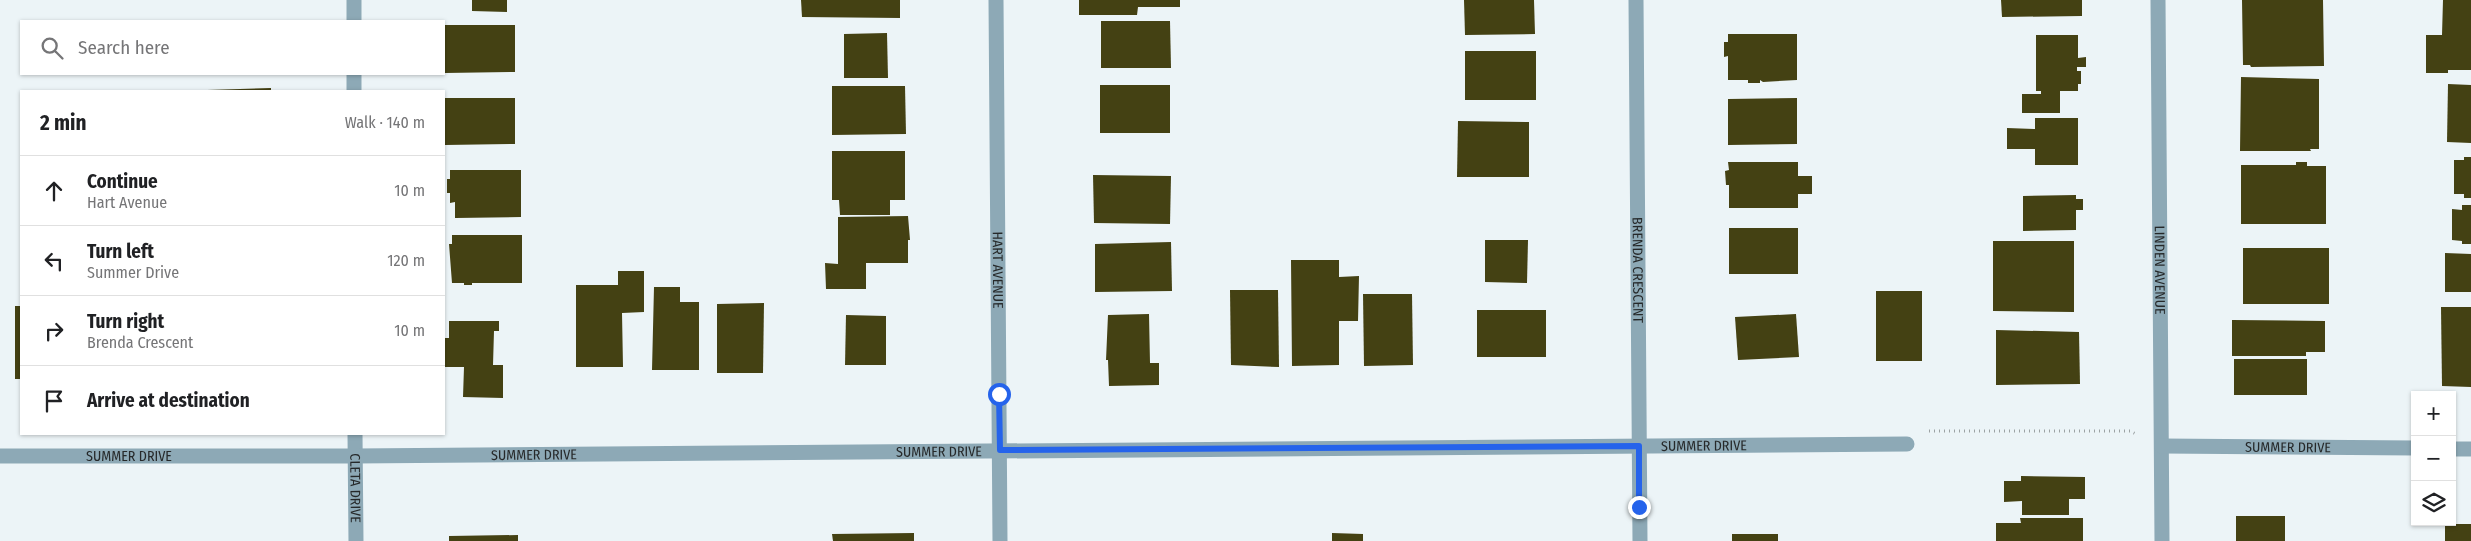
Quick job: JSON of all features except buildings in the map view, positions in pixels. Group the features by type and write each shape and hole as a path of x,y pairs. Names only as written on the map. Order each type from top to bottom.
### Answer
{"street":[{"path":"354,0 354,20"},
{"name":"HART AVENUE","path":"996,0 1000,541"},
{"name":"BRENDA CRESCENT","path":"1636,0 1640,541"},
{"name":"LINDEN AVENUE","path":"2158,0 2162,541"},
{"path":"354,75 354,90"},
{"name":"CLETA DRIVE","path":"355,435 356,541"},
{"name":"SUMMER DRIVE","path":"0,456 355,456 1907,444"},
{"name":"SUMMER DRIVE","path":"2162,446 2411,448"},
{"path":"2456,449 2471,449"}],"path":[{"path":"1907,444 1932,429 2130,431 2162,446"}],"route":[{"path":"999,394 1000,450 1639,446 1639,507"}]}
